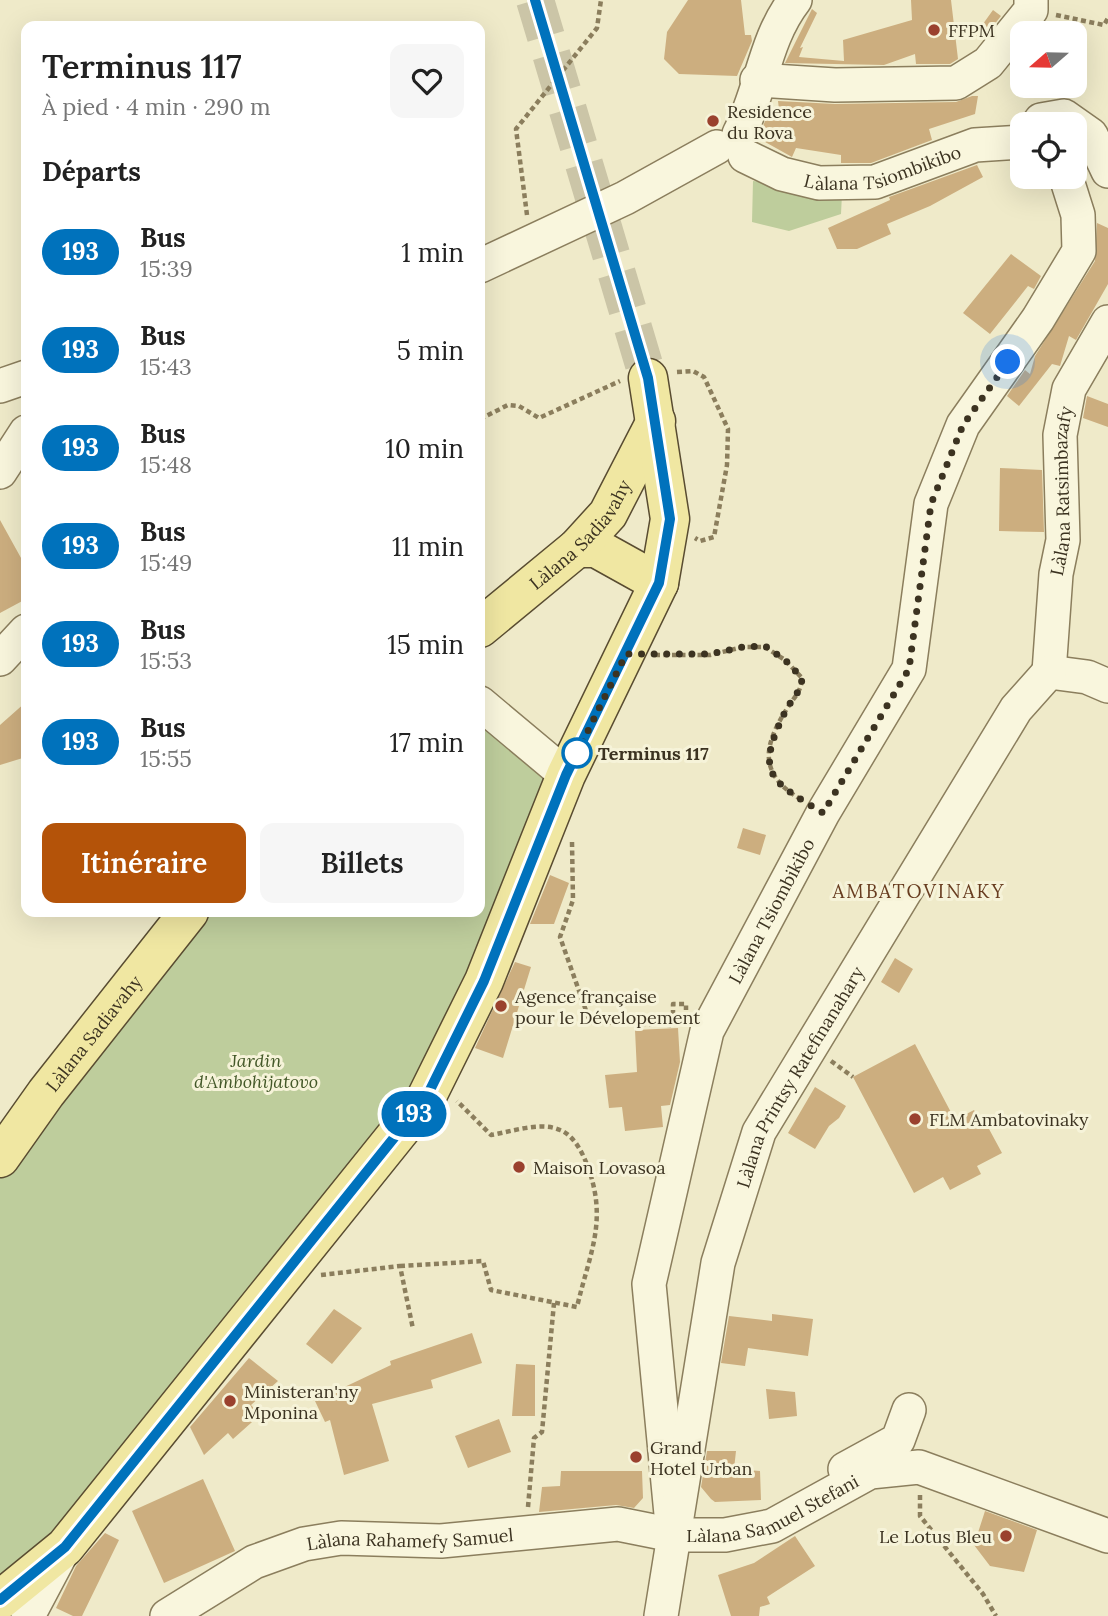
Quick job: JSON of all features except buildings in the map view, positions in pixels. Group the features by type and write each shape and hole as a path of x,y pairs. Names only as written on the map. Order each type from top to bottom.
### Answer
{"main road":[{"path":"0,1600 65,1547 426,1098 484,981 568,771 659,583 670,519 648,378"},
{"name":"Làlana Sadiavahy","path":"485,624 577,548 608,514 656,421"},
{"path":"608,514 633,539 667,539"},
{"path":"577,548 596,548 659,583"},
{"name":"Làlana Sadiavahy","path":"0,1158 46,1093 186,917"}],"street":[{"path":"485,263 625,198 690,181 732,150 752,110 757,80 780,20 795,0"},
{"path":"757,80 835,85 956,83 988,63 1031,5"},
{"path":"1087,132 1091,135 1108,171"},
{"name":"Làlana Tsiombikibo","path":"732,150 782,174 819,183 875,182 975,145 1010,143"},
{"name":"Làlana Tsiombikibo","path":"673,1535 649,1284 707,1031 823,813 909,669 931,504 963,425 1038,319 1079,251 1078,215 1070,189"},
{"name":"Làlana Ratsimbazafy","path":"1049,672 1056,574 1063,540 1060,435 1069,389 1108,322"},
{"path":"0,386 21,379"},
{"path":"0,472 21,440"},
{"path":"0,659 21,636"},
{"path":"1049,672 1087,677 1108,686"},
{"name":"Làlana Printsy Ratefinanahary","path":"673,1535 718,1263 760,1132 1016,709 1049,672"},
{"path":"485,707 568,771"},
{"path":"540,720 568,771"},
{"path":"725,1535 898,1440 909,1410"},
{"name":"Làlana Samuel Stefani","path":"673,1535 725,1535 772,1526 870,1472 919,1467 1108,1536"},
{"name":"Làlana Rahamefy Samuel","path":"167,1616 254,1562 304,1544 341,1538 441,1541 618,1524 673,1535"},
{"path":"661,1616 673,1535"},
{"path":"28,1616 65,1547"}],"path":[{"path":"531,240 516,129 597,28 601,0"},
{"path":"1031,5 1104,25 1108,18"},
{"path":"626,654 710,654 743,647 765,646 785,660 802,678 801,690 787,709 767,755 773,775 781,787 823,813"},
{"path":"572,832 574,892 560,937 590,1022 673,1025 673,1004 686,1004 686,1028 707,1031"},
{"path":"313,1276 400,1266 483,1261 491,1290 577,1307 599,1225 597,1189 580,1147 559,1129 530,1128 491,1135 464,1106 433,1084"},
{"path":"400,1266 413,1329"},
{"path":"528,1511 534,1438 542,1432 554,1303"},
{"path":"919,1467 920,1516 983,1594 996,1616"}],"green space":[{"path":"753,181 799,185 842,194 841,214 789,231 752,222"},
{"name":"Jardin d'Ambohijatovo","path":"485,709 566,775 426,1098 65,1547 0,1590 0,1158 185,917 485,917"}],"tunnel":[{"path":"535,0 648,378"}],"bus line":[{"name":"193","path":"0,1600 65,1547 426,1098 484,981 566,775 659,583 670,519 648,378 535,0"}],"place":[{"name":"FFPM","path":"934,30"},
{"name":"Residence du Rova","path":"713,121"},
{"name":"Terminus 117","path":"577,753"},
{"name":"Agence française pour le Dévelopement","path":"501,1006"},
{"name":"FLM Ambatovinaky","path":"915,1119"},
{"name":"Maison Lovasoa","path":"519,1167"},
{"name":"Ministeran'ny Mponina","path":"230,1401"},
{"name":"Grand Hotel Urban","path":"636,1457"},
{"name":"Le Lotus Bleu","path":"1006,1536"}],"district":[{"name":"AMBATOVINAKY","path":"919,891"}],"route":[{"path":"577,753 626,654 710,654 743,647 765,646 785,660 802,678 801,690 787,709 767,755 773,775 781,787 823,813 909,669 931,504 963,425 1008,362"}]}
